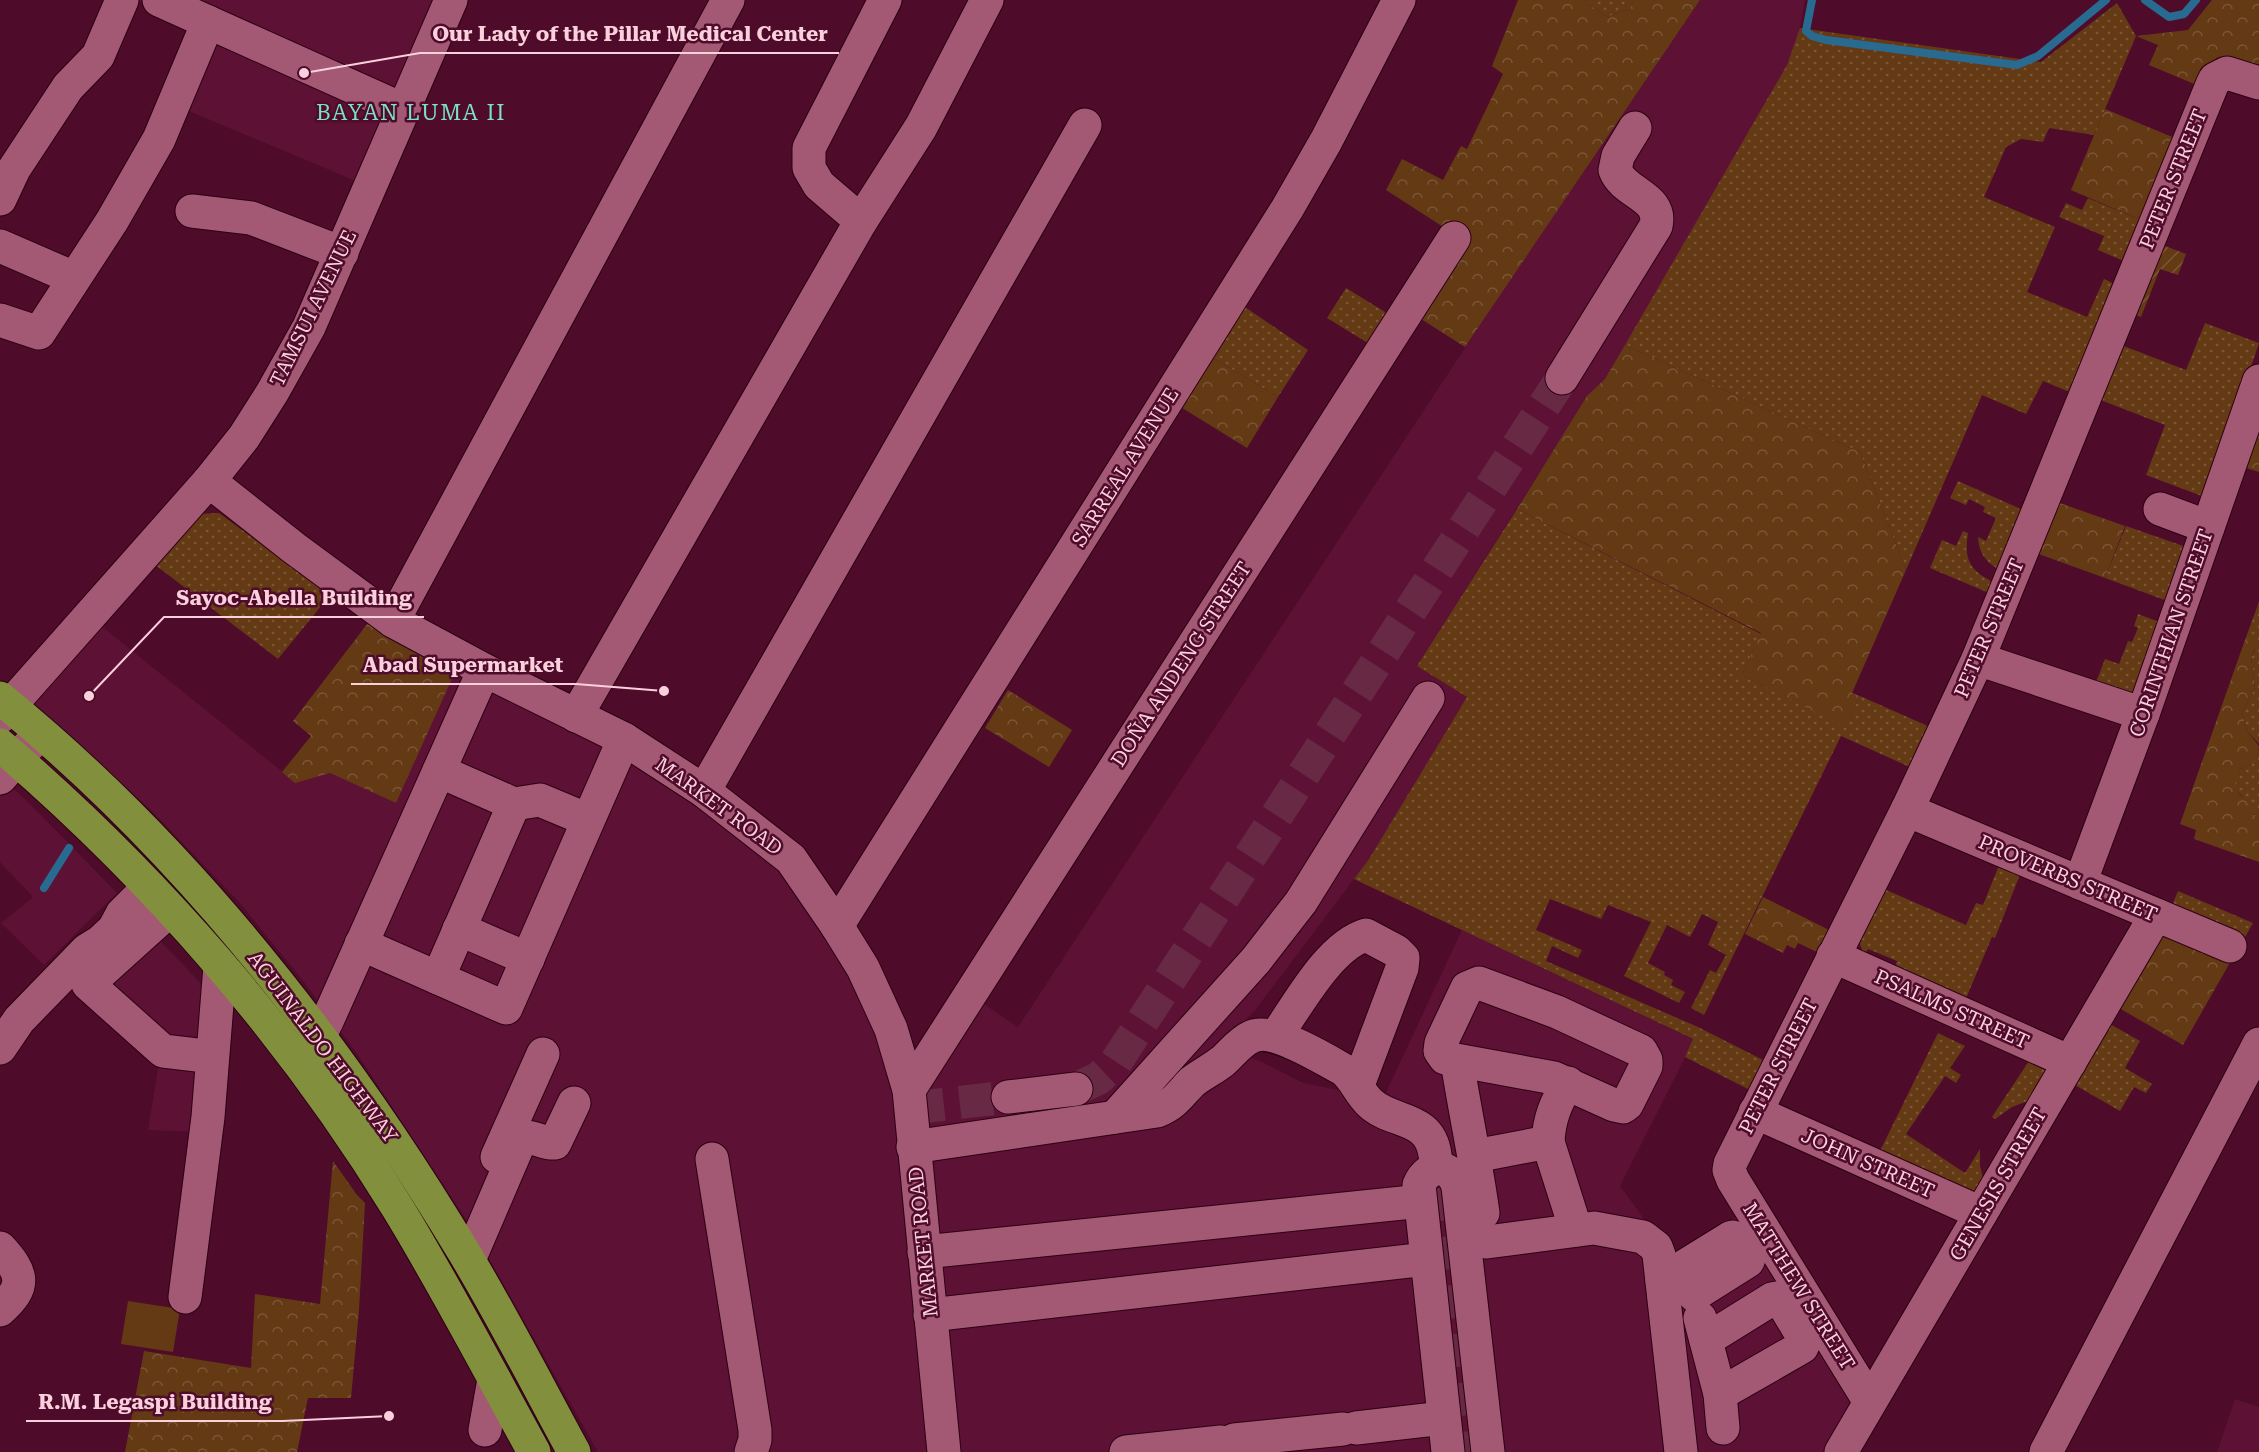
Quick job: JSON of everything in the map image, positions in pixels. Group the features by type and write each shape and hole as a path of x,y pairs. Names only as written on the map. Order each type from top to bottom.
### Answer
{"highway":[{"name":"AGUINALDO HIGHWAY","path":"3,707 40,733 109,796 177,864 225,916 319,1038 377,1116 464,1252 574,1452"},
{"name":"AGUINALDO HIGHWAY","path":"6,761 85,822 159,898 220,966 302,1069 396,1205 438,1276 534,1452"}],"street":[{"path":"0,198 14,169 68,87 98,56 122,0"},
{"path":"159,0 404,110"},
{"name":"TAMSUI AVENUE","path":"3,707 209,481 244,437 272,393 309,327 451,0"},
{"path":"393,621 728,0"},
{"path":"861,221 819,185 809,168 809,148 885,0"},
{"path":"576,716 861,221 921,127 987,0"},
{"name":"SARREAL AVENUE","path":"837,926 1287,209 1326,141 1399,0"},
{"path":"0,320 39,333 112,221 159,139 208,22"},
{"name":"PETER STREET","path":"1729,1170 1732,1158 1907,810 1978,659 2212,85 2220,75 2234,74 2259,83"},
{"path":"704,791 1085,125"},
{"path":"1562,378 1656,226 1658,219 1655,207 1621,181 1615,170 1618,156 1635,128"},
{"path":"192,211 251,218 342,253"},
{"name":"DOÑA ANDENG STREET","path":"909,1090 1454,238"},
{"path":"0,246 74,278"},
{"name":"CORINTHIAN STREET","path":"2080,883 2143,714 2259,381"},
{"name":"MARKET ROAD","path":"209,481 294,548 393,621 484,670 624,739 704,791 791,859 863,968 884,1013 899,1053 909,1090 944,1452"},
{"path":"2160,509 2208,526"},
{"path":"1978,659 2143,714"},
{"path":"302,1069 319,1038 362,944 484,670"},
{"path":"1115,1117 1256,960 1301,902 1428,698"},
{"path":"6,761 40,733"},
{"path":"362,944 506,1008 624,739"},
{"path":"439,771 514,804 540,800 588,820"},
{"path":"438,978 514,804"},
{"name":"PROVERBS STREET","path":"1907,810 2230,946"},
{"path":"0,1048 19,1020 87,950 94,936 107,921 159,898"},
{"path":"159,898 88,984 163,1051 197,1055"},
{"name":"GENESIS STREET","path":"1840,1452 2156,915"},
{"path":"459,929 528,959"},
{"path":"1276,1036 1331,958 1346,944 1366,935 1396,951 1402,958 1402,968 1358,1086"},
{"name":"PSALMS STREET","path":"1833,956 2070,1062"},
{"path":"191,1132 204,979 220,966"},
{"path":"185,1297 208,1117 220,966"},
{"path":"1479,983 1557,1012 1637,1047 1646,1060 1646,1066 1630,1100 1623,1107 1568,1083 1541,1075 1445,1058 1440,1047 1467,988 1479,983"},
{"path":"913,1147 1157,1111 1170,1106 1191,1083 1221,1062 1252,1035 1263,1033 1276,1036 1344,1070 1375,1107 1415,1124 1434,1174 1488,1452"},
{"path":"2046,1452 2259,1044"},
{"path":"464,1252 543,1054"},
{"path":"1457,1061 1475,1156 1508,1452"},
{"path":"1568,1083 1553,1112 1548,1142 1576,1230"},
{"path":"1008,1097 1076,1089"},
{"path":"464,1252 520,1141 525,1137 532,1137 555,1143 574,1103"},
{"name":"JOHN STREET","path":"1755,1112 1981,1213"},
{"path":"1475,1156 1548,1142"},
{"path":"712,1160 755,1430 751,1452"},
{"path":"924,1252 1434,1174 1456,1179 1444,1169 1428,1172 1422,1178 1419,1185 1448,1452"},
{"name":"MATTHEW STREET","path":"1729,1170 1870,1402"},
{"path":"1486,1242 1594,1228 1643,1237 1656,1247 1679,1281 1706,1340 1720,1394 1736,1424 1681,1446 1679,1281"},
{"path":"0,1248 16,1265 20,1278 17,1290 0,1310"},
{"path":"930,1315 1418,1260"},
{"path":"1706,1340 1772,1299 1778,1298 1804,1340 1802,1347 1720,1394"},
{"path":"485,1430 494,1378"},
{"path":"1125,1452 1435,1419"}],"shaded area":[{"path":"137,0 435,0 358,182 189,111 219,36"},
{"path":"1700,0 1805,0 1799,33 1787,65 1605,380 1587,397 1417,666 1467,697 1369,859 1256,1009 1211,1057 1246,1056 1303,1083 1383,1099 1462,930 1694,1040 1620,1186 1673,1258 1738,1216 1851,1401 1850,1407 1826,1452 956,1452 922,1099 984,1004 1018,1027 1482,322"},
{"path":"100,625 295,782 330,773 396,803 456,670 653,767 773,859 817,919 876,1023 896,1098 931,1452 598,1452 473,1230 358,1055 301,978 239,902 149,808 32,704"},
{"path":"0,776 117,893 44,965 1,923 33,897 0,862"},
{"path":"144,924 211,994 199,1132 148,1130 160,1057 78,984"},
{"path":"2235,1399 2259,1407 2259,1452 2217,1452"}],"green space":[{"path":"1518,0 1587,0 1588,4 1607,17 1630,8 1634,0 1700,0 1465,347 1418,317 1465,241 1386,190 1402,159 1443,180 1461,146 1467,149 1503,74 1492,66"},
{"path":"1587,0 1634,0 1630,8 1607,17 1588,4"},
{"path":"2212,0 2259,0 2259,63 2257,68 2221,57 2210,64 2199,86 2149,65 2158,45 2136,36 2188,30"},
{"path":"2117,3 2136,36 2094,135 2049,128 2043,142 2021,139 2006,147 1984,197 2055,227 2027,292 2087,317 2104,279 2117,285 2072,393 2043,381 2026,414 1982,395 1906,570 1860,452 1625,345 1787,65 1800,28 2041,62"},
{"path":"2105,109 2177,139 2143,221 2071,190"},
{"path":"2088,198 2143,221 2126,262 2098,250 2104,236 2059,217 2066,203 2082,210"},
{"path":"2160,244 2186,254 2178,275 2160,269 2141,317 2133,314"},
{"path":"1346,288 1390,315 1371,345 1327,318"},
{"path":"1242,305 1308,350 1278,397 1210,356"},
{"path":"2205,323 2259,343 2207,498 2146,475 2165,425 2098,399 2121,345 2186,370"},
{"path":"1625,345 1860,452 1906,570 1852,693 1860,696 1845,727 1742,675 1761,633 1517,509 1587,396 1605,379"},
{"path":"1210,356 1278,397 1247,448 1179,406"},
{"path":"2259,411 2259,472 2240,466"},
{"path":"1958,481 2023,510 1998,569 1984,556 1978,537 1986,541 1996,518 1983,512 1985,507 1969,499 1966,505 1950,498"},
{"path":"2057,502 2125,526 2105,578 2036,553"},
{"path":"1517,509 1761,634 1742,675 1845,726 1860,696 1930,727 1912,768 1841,736 1704,1015 1691,1008 1710,970 1716,973 1726,955 1708,945 1718,922 1702,914 1690,937 1667,925 1648,963 1665,972 1664,975 1673,980 1671,985 1685,992 1679,1003 1624,976 1651,922 1608,905 1601,919 1550,899 1536,930 1582,950 1578,958 1552,946 1546,961 1698,1027 1765,1061 1750,1090 1685,1057 1693,1039 1354,879 1369,859 1467,697 1417,666"},
{"path":"219,513 330,595 278,659 154,564 198,514"},
{"path":"2126,526 2189,548 2170,602 2105,578"},
{"path":"1963,531 1968,533 1967,550 1970,563 1978,573 1993,582 1989,593 1930,568 1942,540 1956,546"},
{"path":"2259,602 2259,744 2247,731 2242,712 2255,688 2251,657 2255,649 2246,637"},
{"path":"2138,614 2162,623 2138,693 2130,696 2095,685 2105,659 2119,664 2128,641 2132,642 2138,628 2134,626"},
{"path":"368,623 384,635 456,670 396,803 330,773 295,783 282,772 311,736 293,721"},
{"path":"2246,637 2256,646 2251,657 2255,688 2242,712 2247,731 2259,746 2254,762 2240,769 2235,787 2237,792 2250,802 2254,814 2259,818 2259,862 2194,839 2196,830 2180,824"},
{"path":"1008,690 1072,730 1049,767 985,728"},
{"path":"2259,746 2259,818 2244,797 2237,792 2234,783 2240,769 2254,761"},
{"path":"2000,863 2021,872 1995,938 1992,937 1964,1003 1893,972 1897,961 1868,949 1864,956 1860,944 1861,939 1884,889 1966,925 1976,903 1983,905"},
{"path":"2178,891 2253,923 2244,939 2171,908"},
{"path":"1763,897 1831,931 1819,953 1798,943 1795,949 1787,945 1783,953 1745,934"},
{"path":"2165,929 2232,959 2183,1045 2119,1008"},
{"path":"2110,1024 2140,1041 2125,1068 2152,1084 2146,1093 2134,1087 2120,1111 2075,1085"},
{"path":"1938,1033 1965,1046 1950,1068 1961,1075 1956,1083 1945,1076 1906,1134 1965,1173 1980,1149 1980,1166 1984,1182 1980,1190 1971,1195 1878,1155"},
{"path":"2031,1058 2045,1064 2046,1077 2033,1099 2012,1107 1995,1119 1992,1117"},
{"path":"333,1161 365,1203 351,1398 308,1398 297,1452 125,1452 144,1351 251,1368 255,1294 320,1304"},
{"path":"128,1301 180,1309 173,1352 121,1344"}],"waterway":[{"path":"1812,0 1806,31 1812,36 1826,40 2017,65 2038,56 2106,0"},
{"path":"2145,0 2169,17 2184,14 2196,0"},
{"path":"44,888 69,848"}],"tunnel":[{"path":"1076,1089 1099,1078 1116,1062 1562,378"},
{"path":"911,1108 1008,1097"},
{"path":"1439,1188 1468,1452"}],"place":[{"name":"Our Lady of the Pillar Medical Center","path":"304,73"},
{"name":"Abad Supermarket","path":"664,691"},
{"name":"Sayoc-Abella Building","path":"89,696"},
{"name":"R.M. Legaspi Building","path":"389,1416"}],"district":[{"name":"BAYAN LUMA II","path":"411,112"}]}
